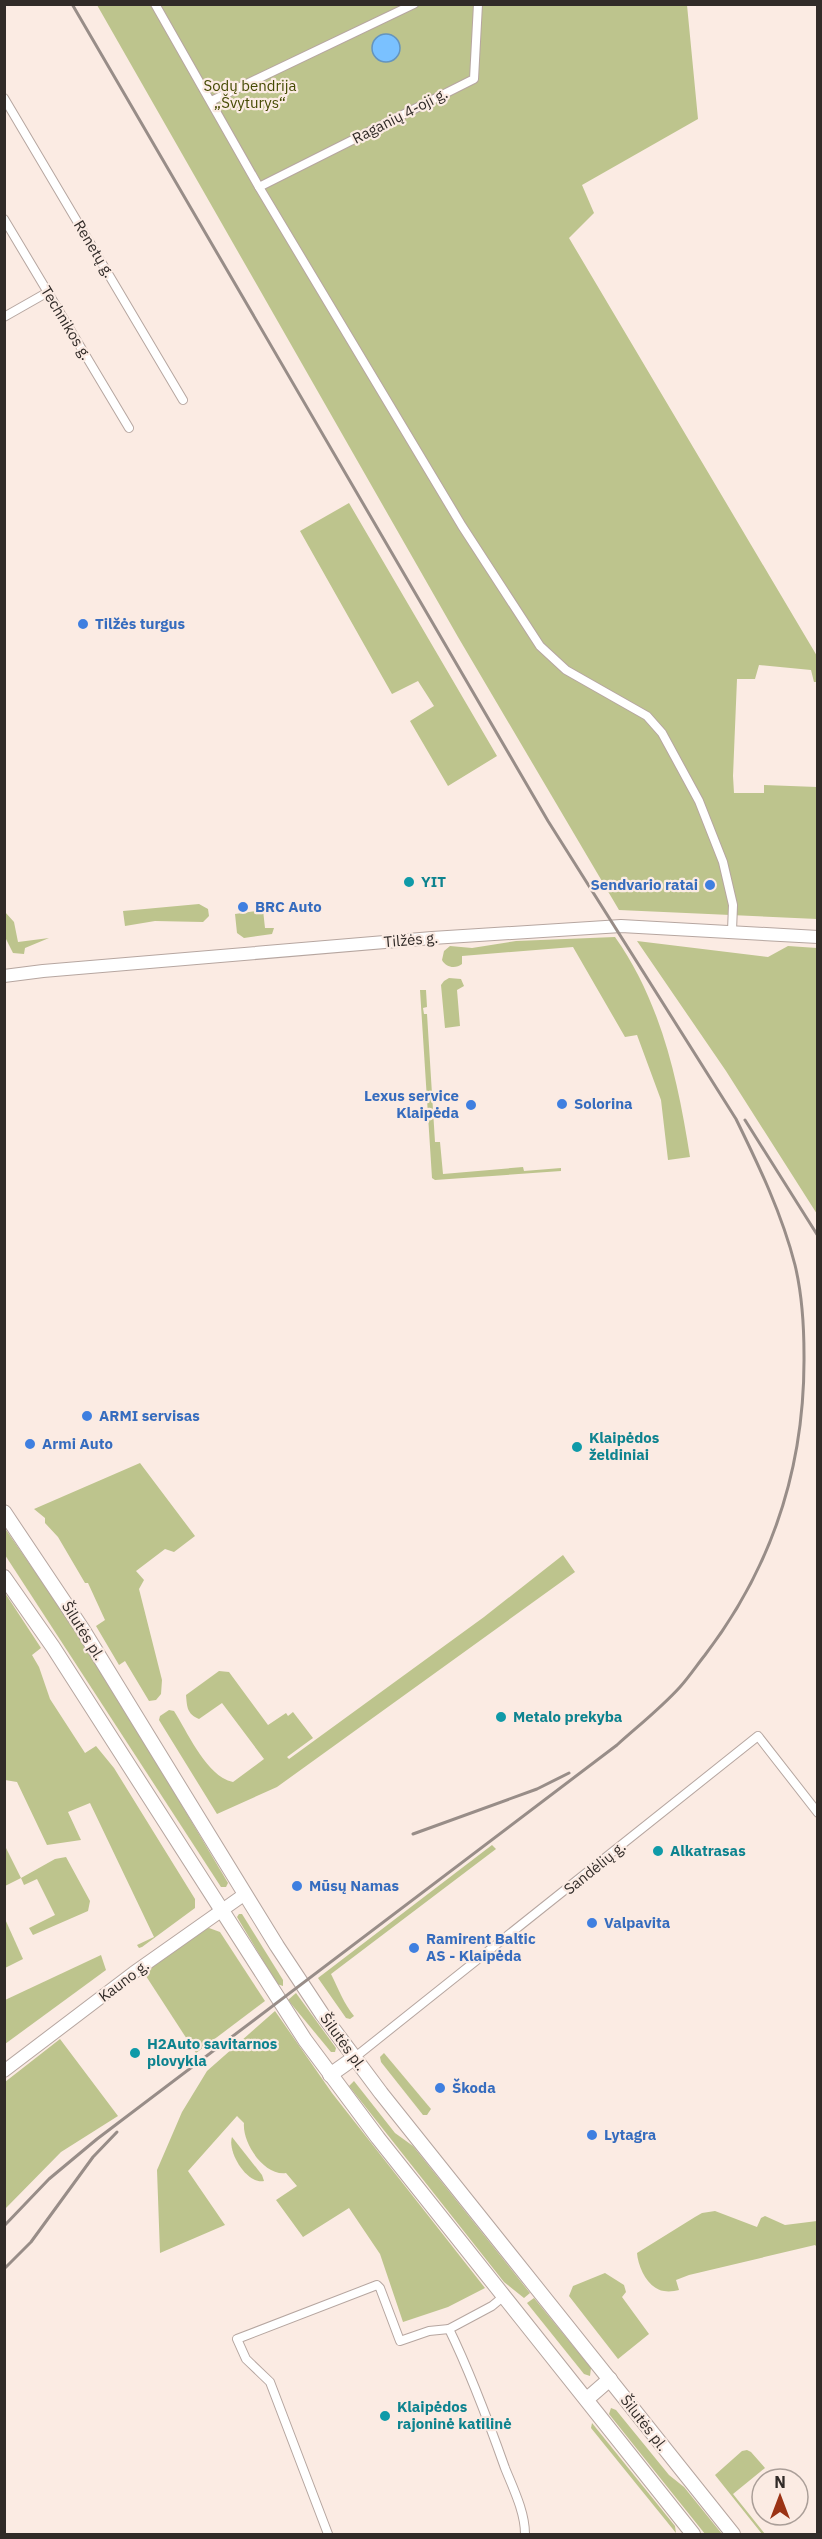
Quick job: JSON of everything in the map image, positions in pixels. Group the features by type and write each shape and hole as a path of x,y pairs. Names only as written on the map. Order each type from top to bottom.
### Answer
{"main road":[{"name":"Tilžės g.","path":"4,976 432,938 621,926 818,937"},
{"name":"Šilutės pl.","path":"4,1512 83,1629 301,1983 354,2058 733,2535"},
{"name":"Šilutės pl.","path":"4,1577 53,1647 220,1910 330,2075 693,2535"},
{"name":"Kauno g.","path":"4,2071 220,1910 245,1894"},
{"path":"330,2075 354,2058"},
{"path":"587,2399 610,2379"}],"street":[{"path":"155,4 259,187 462,526 540,646 566,670 647,716 662,733 699,801 723,862 733,905 732,931"},
{"path":"210,101 414,4"},
{"name":"Raganių 4-oji g.","path":"259,187 474,79 478,4"},
{"name":"Renetų g.","path":"4,98 183,400"},
{"name":"Technikos g.","path":"4,219 129,428"},
{"path":"4,317 48,292"},
{"name":"Sandėlių g.","path":"354,2058 758,1736 818,1813"},
{"path":"328,2535 270,2382 246,2359 237,2339 377,2285 400,2341 429,2331 449,2329 492,2306 504,2296"},
{"path":"449,2329 472,2374 525,2526 525,2535"}],"green space":[{"name":"Sodų bendrija „Švyturys“","path":"97,5 687,5 698,119 582,185 594,213 569,238 817,656 817,682 814,682 811,670 759,665 755,679 737,679 733,776 734,793 764,793 764,785 817,787 817,919 619,910 458,637"},
{"path":"349,503 497,756 448,786 410,721 434,706 418,681 392,694 300,531"},
{"path":"199,904 208,909 209,916 203,922 155,921 125,926 123,911"},
{"path":"263,910 265,928 274,928 272,934 244,938 237,933 235,914"},
{"path":"5,912 14,922 18,942 49,938 25,948 24,954 13,953 5,937"},
{"path":"615,937 631,962 656,1015 680,1099 690,1157 668,1160 661,1100 637,1035 625,1037 573,947 462,956 462,964 454,967 446,965 442,960 444,951 450,946 472,948 516,941"},
{"path":"637,941 768,957 788,946 817,948 817,1214 726,1071"},
{"path":"449,978 461,979 464,986 457,990 460,1026 445,1028 441,985"},
{"path":"420,990 426,990 427,1007 423,1008 424,1014 427,1014 435,1142 440,1142 443,1174 523,1167 524,1171 561,1168 561,1171 435,1180 432,1178"},
{"path":"140,1463 195,1536 174,1552 165,1549 136,1571 144,1580 139,1589 162,1680 161,1694 156,1700 149,1701 125,1661 119,1665 96,1626 105,1620 88,1583 85,1583 58,1537 45,1523 45,1518 34,1509"},
{"path":"4,1527 79,1635 114,1691 228,1883 226,1887 221,1887 5,1555"},
{"path":"563,1555 575,1572 277,1787 217,1814 159,1720 160,1716 169,1710 174,1711 207,1763 215,1772 233,1782 264,1759 222,1703 199,1719 188,1710 187,1703 186,1695 219,1671 229,1672 268,1725 286,1713 288,1716 293,1712 313,1738 287,1757 289,1759 484,1617"},
{"path":"5,1593 41,1648 32,1655 39,1667 50,1699 85,1753 96,1746 114,1768 195,1899 195,1908 142,1947 139,1948 137,1945 154,1937 90,1803 68,1812 81,1840 47,1845 17,1782 5,1780"},
{"path":"4,1844 21,1878 5,1886"},
{"path":"492,1845 496,1849 331,1974 354,2016 350,2019 346,2018 318,1978"},
{"path":"66,1857 90,1901 88,1911 33,1935 29,1928 55,1915 37,1879 24,1885 21,1878 55,1859"},
{"path":"242,1914 283,1980 283,1986 277,1984 237,1917"},
{"path":"5,1919 23,1959 4,1968"},
{"path":"209,1928 220,1932 265,2001 196,2053 144,1973 199,1931"},
{"path":"101,1955 106,1970 5,2044 5,2000"},
{"path":"296,1993 336,2048 335,2052 331,2052 288,2000"},
{"path":"275,2011 332,2093 485,2288 448,2307 403,2322 380,2254 349,2208 303,2237 276,2200 297,2186 286,2173 278,2173 270,2169 256,2157 247,2140 244,2123 237,2116 188,2171 225,2225 160,2253 157,2170 182,2112 207,2071"},
{"path":"60,2039 118,2116 61,2152 5,2209 5,2082"},
{"path":"384,2053 431,2109 427,2115 423,2115 381,2062 380,2057"},
{"path":"354,2081 395,2133 413,2146 530,2293 524,2298 504,2282 349,2086"},
{"path":"232,2137 262,2175 264,2181 258,2181 245,2173 232,2151"},
{"path":"715,2211 757,2227 761,2218 765,2216 785,2225 817,2221 817,2247 815,2245 689,2275 676,2280 679,2290 666,2291 653,2286 639,2265 637,2253 702,2213"},
{"path":"605,2273 624,2285 626,2292 622,2297 649,2334 618,2359 569,2296 573,2286"},
{"path":"534,2298 591,2368 590,2376 584,2374 527,2303"},
{"path":"611,2408 616,2410 669,2475 684,2487 722,2534 705,2534 609,2414"},
{"path":"592,2423 675,2526 676,2533 591,2428"},
{"path":"742,2451 751,2452 764,2467 750,2467 750,2480 733,2494 750,2515 750,2519 715,2475"}],"water":[{"path":"386,34 396,38 400,48 396,58 386,62 376,58 372,48 376,38"}],"railway":[{"path":"4,2226 49,2179 97,2139 617,1745 673,1695 729,1621 766,1550 791,1476 799,1437 803,1396 803,1321 795,1265 777,1209 736,1119 548,821 72,4"},
{"path":"745,1120 818,1236"},
{"path":"413,1834 537,1789 569,1773"},
{"path":"4,2269 31,2242 93,2157 117,2132"}],"place":[{"name":"Tilžės turgus","path":"83,624"},
{"name":"YIT","path":"409,882"},
{"name":"Sendvario ratai","path":"710,885"},
{"name":"BRC Auto","path":"243,907"},
{"name":"Solorina","path":"562,1104"},
{"name":"Lexus service Klaipėda","path":"471,1105"},
{"name":"ARMI servisas","path":"87,1416"},
{"name":"Armi Auto","path":"30,1444"},
{"name":"Klaipėdos želdiniai","path":"577,1447"},
{"name":"Metalo prekyba","path":"501,1717"},
{"name":"Alkatrasas","path":"658,1851"},
{"name":"Mūsų Namas","path":"297,1886"},
{"name":"Valpavita","path":"592,1923"},
{"name":"Ramirent Baltic AS - Klaipėda","path":"414,1948"},
{"name":"H2Auto savitarnos plovykla","path":"135,2053"},
{"name":"Škoda","path":"440,2088"},
{"name":"Lytagra","path":"592,2135"},
{"name":"Klaipėdos rajoninė katilinė","path":"385,2416"}]}
